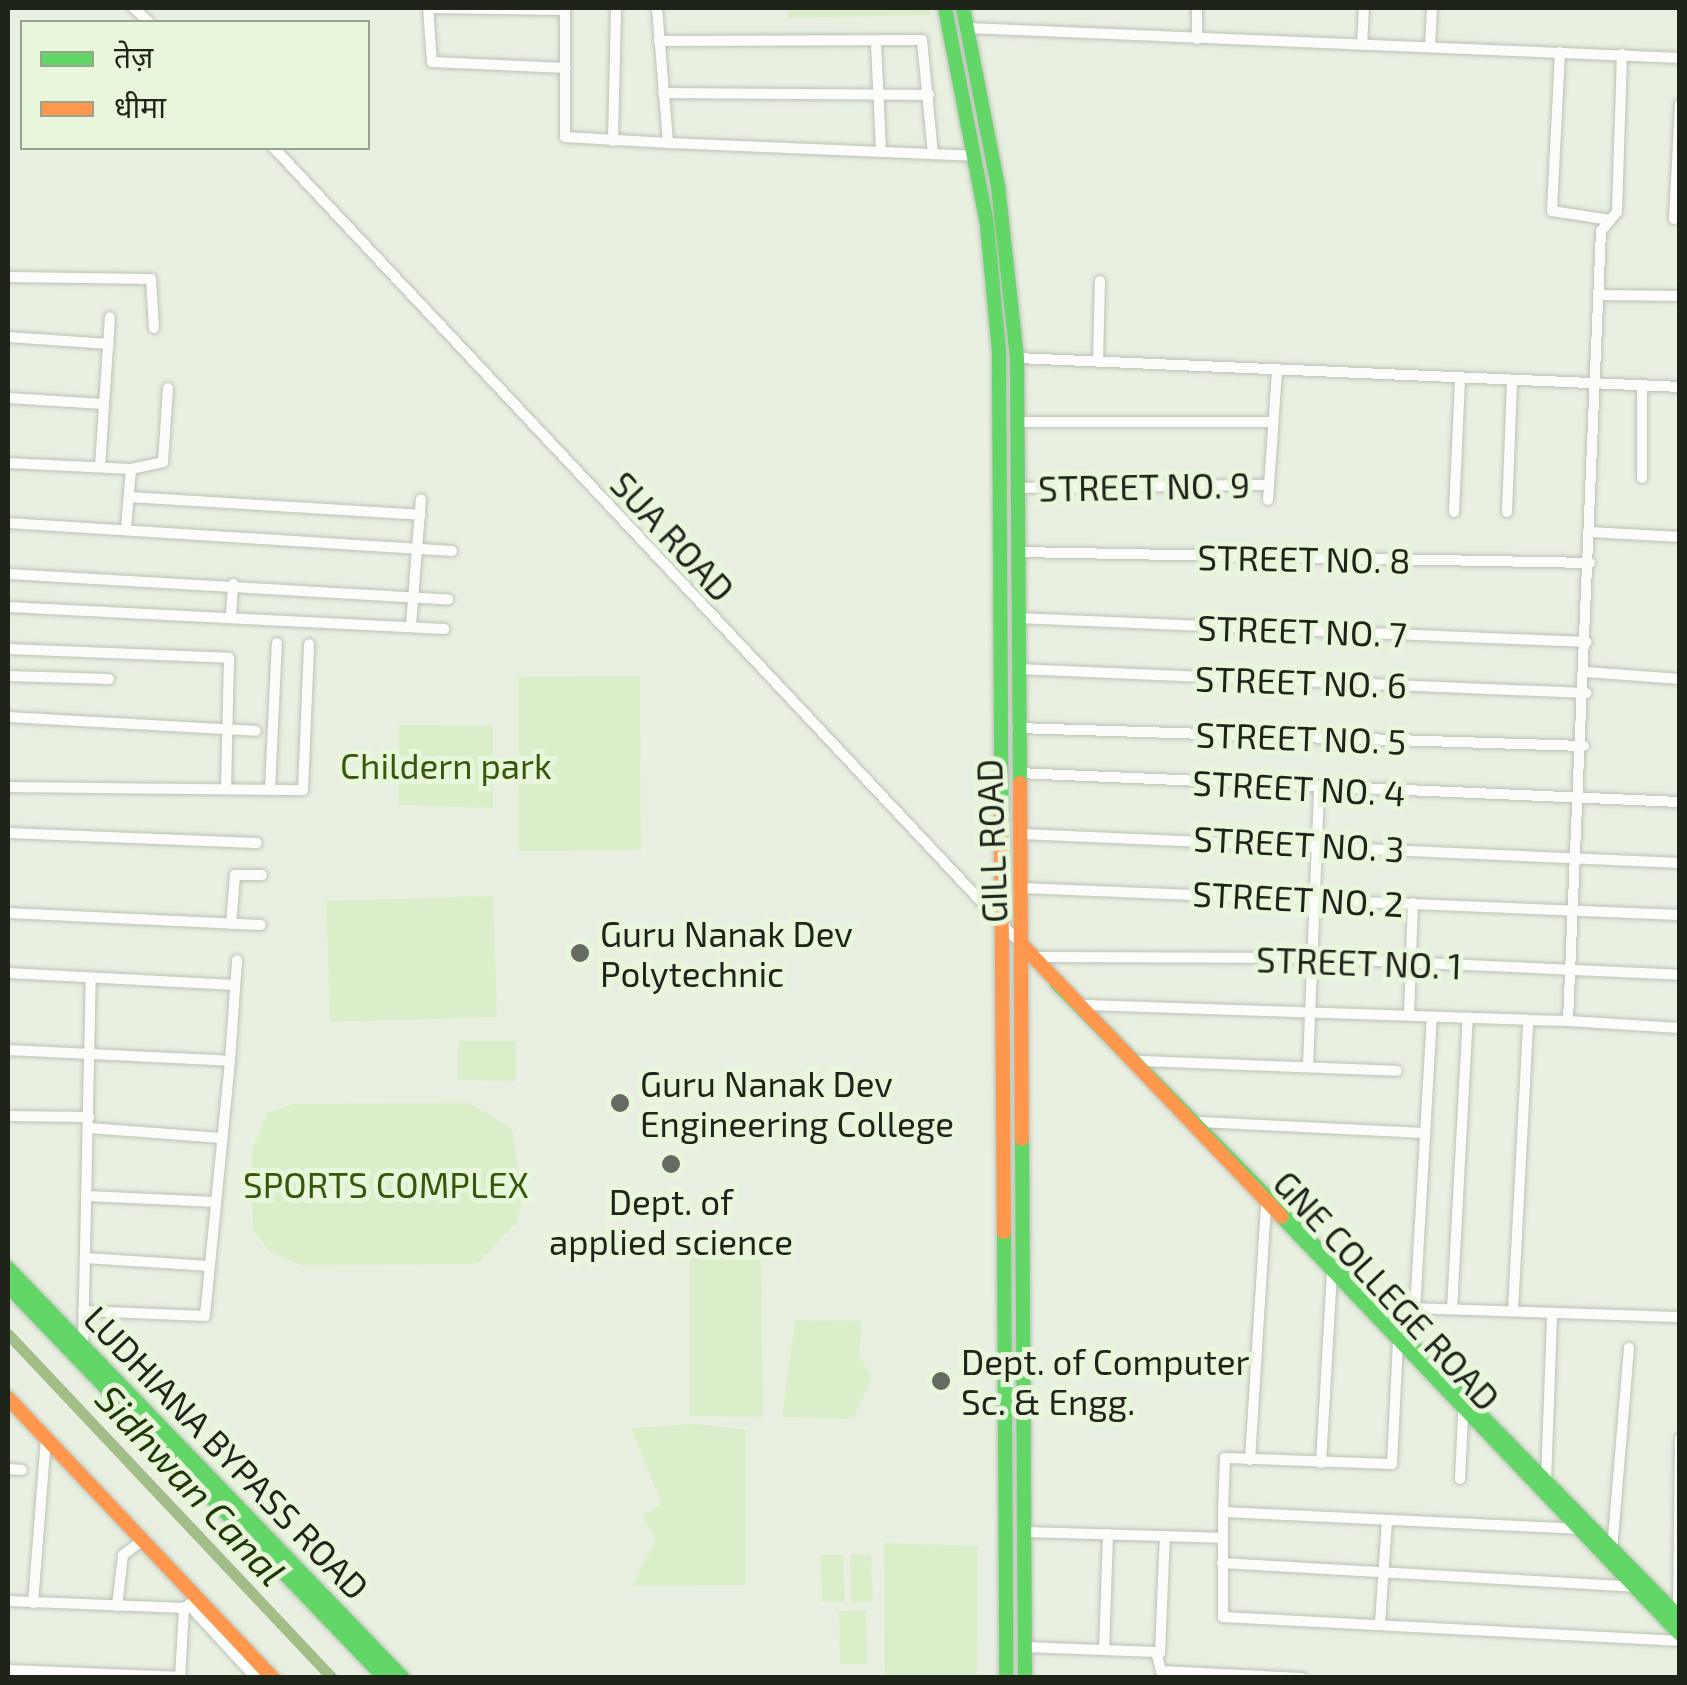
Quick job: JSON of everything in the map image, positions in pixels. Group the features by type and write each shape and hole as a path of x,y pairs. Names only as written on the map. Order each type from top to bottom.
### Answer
{"main road":[{"name":"GILL ROAD","path":"945,8 974,156 998,334 1006,1678"},
{"name":"GILL ROAD","path":"963,8 1017,358 1017,728 1024,947 1025,1678"},
{"name":"SUA ROAD","path":"1024,947 1038,957"},
{"name":"GNE COLLEGE ROAD","path":"1038,957 1057,983 1332,1271 1463,1415 1577,1530 1610,1554 1679,1618"},
{"name":"GNE COLLEGE ROAD","path":"1057,983 1086,1005 1546,1481 1680,1638"},
{"name":"LUDHIANA BYPASS ROAD","path":"8,1268 402,1678"},
{"name":"LUDHIANA BYPASS ROAD","path":"8,1286 385,1678"},
{"path":"8,1398 143,1540 191,1604 274,1678"}],"street":[{"path":"566,68 432,62 428,8 566,10 566,68 565,137 974,156"},
{"path":"613,140 616,8"},
{"path":"657,8 668,142"},
{"path":"1196,39 1197,8"},
{"path":"1362,45 1364,8"},
{"path":"1430,48 1432,8"},
{"path":"968,28 1680,58"},
{"path":"660,41 876,44 922,40 932,154"},
{"path":"876,44 881,152"},
{"path":"1560,52 1552,212 1610,220"},
{"path":"1568,1020 1584,746 1601,227 1610,220 1622,54"},
{"path":"663,92 929,94"},
{"path":"1674,219 1680,104"},
{"name":"SUA ROAD","path":"276,150 1024,947"},
{"path":"8,277 152,278 154,328"},
{"path":"1098,362 1100,281"},
{"path":"1599,295 1680,296"},
{"path":"100,466 110,316"},
{"path":"8,336 108,344"},
{"path":"1017,358 1460,382 1680,386"},
{"path":"1268,500 1277,371"},
{"path":"1454,512 1460,382"},
{"path":"1508,512 1512,384"},
{"path":"1642,386 1642,478"},
{"path":"8,463 130,469 162,466 168,388"},
{"path":"8,398 104,404"},
{"path":"1017,422 1273,422"},
{"path":"126,529 130,469"},
{"name":"STREET NO. 9","path":"1018,488 1269,484"},
{"path":"128,496 420,515"},
{"path":"412,625 421,499"},
{"path":"8,522 452,552"},
{"path":"1590,532 1680,537"},
{"name":"STREET NO. 8","path":"1018,552 1590,563"},
{"path":"8,574 448,599"},
{"path":"231,615 233,584"},
{"path":"8,607 231,615 444,629"},
{"name":"STREET NO. 7","path":"1017,618 1586,642"},
{"path":"270,790 277,644"},
{"path":"8,786 302,790 309,644"},
{"path":"8,649 229,658 226,789"},
{"name":"STREET NO. 6","path":"1017,668 1586,693"},
{"path":"1586,672 1680,679"},
{"path":"8,676 109,679"},
{"path":"8,717 256,731"},
{"name":"STREET NO. 5","path":"1017,728 1584,746"},
{"name":"STREET NO. 4","path":"1018,773 1680,802"},
{"path":"1308,1066 1318,788"},
{"path":"8,833 257,844"},
{"name":"STREET NO. 3","path":"1022,834 1680,863"},
{"path":"231,924 235,875 262,875"},
{"name":"STREET NO. 2","path":"1022,888 1316,896 1680,915"},
{"path":"1409,1015 1413,903"},
{"path":"8,914 261,925"},
{"name":"STREET NO. 1","path":"1038,957 1312,958 1680,975"},
{"path":"83,1311 200,1319 210,1266 238,960"},
{"path":"8,973 235,984"},
{"path":"83,1346 91,978"},
{"path":"1086,1005 1568,1020 1680,1028"},
{"path":"1415,1309 1432,1016"},
{"path":"1452,1309 1468,1017"},
{"path":"1513,1311 1528,1020"},
{"path":"8,1050 230,1061"},
{"path":"1140,1061 1397,1071"},
{"path":"8,1116 222,1138"},
{"path":"1200,1122 1425,1133"},
{"path":"86,1196 216,1202"},
{"path":"1250,1460 1266,1203"},
{"path":"85,1258 210,1266"},
{"path":"1321,1464 1332,1271"},
{"path":"1378,1307 1680,1317"},
{"path":"1546,1481 1552,1314"},
{"path":"1398,1343 1392,1464 1224,1460 1223,1617 1680,1638"},
{"path":"1610,1554 1628,1348"},
{"path":"1460,1479 1463,1415"},
{"path":"34,1603 46,1438"},
{"path":"1679,1618 1680,1439"},
{"path":"8,1469 22,1470"},
{"path":"1223,1512 1577,1530"},
{"path":"1380,1624 1388,1521"},
{"path":"1023,1532 1222,1538"},
{"path":"1104,1650 1108,1534"},
{"path":"1165,1536 1161,1671 1302,1678"},
{"path":"117,1606 123,1554 143,1540"},
{"path":"1222,1563 1384,1576 1634,1587"},
{"path":"8,1601 117,1606 191,1604"},
{"path":"8,1670 180,1677 191,1604"},
{"path":"191,1604 256,1678"},
{"path":"1024,1648 1160,1653"}],"green space":[{"path":"788,8 929,8 931,15 788,18"},
{"path":"640,676 641,850 519,851 518,677"},
{"name":"Childern park","path":"399,725 493,726 493,808 398,805"},
{"path":"493,896 497,1017 330,1022 326,901"},
{"path":"458,1041 516,1041 516,1081 458,1080"},
{"name":"SPORTS COMPLEX","path":"470,1103 512,1129 523,1196 517,1222 477,1264 301,1265 270,1252 253,1229 252,1151 267,1113 293,1104"},
{"path":"690,1247 761,1256 763,1417 690,1416"},
{"path":"795,1320 862,1321 859,1355 872,1378 853,1419 782,1417"},
{"path":"696,1424 746,1430 746,1585 632,1586 656,1540 642,1515 662,1504 631,1428"},
{"path":"884,1543 978,1546 977,1677 885,1677"},
{"path":"850,1554 871,1555 873,1602 851,1602"},
{"path":"821,1555 843,1555 845,1602 822,1602"},
{"path":"866,1610 867,1664 840,1664 839,1611"}],"waterway":[{"name":"Sidhwan Canal","path":"8,1334 332,1678"}],"traffic: fast":[{"path":"945,8 987,225 999,353 1001,810"},
{"path":"963,8 998,186 1017,358 1020,783"},
{"path":"1057,983 1680,1618"},
{"path":"1022,1139 1025,1678"},
{"path":"1282,1217 1680,1634"},
{"path":"1004,1232 1006,1678"},
{"path":"8,1268 403,1678"},
{"path":"8,1286 385,1678"}],"traffic: slow":[{"path":"1020,783 1022,1139"},
{"path":"1001,810 1004,1232"},
{"path":"1024,947 1282,1217"},
{"path":"8,1398 273,1678"}],"place":[{"name":"Guru Nanak Dev Polytechnic","path":"580,953"},
{"name":"Guru Nanak Dev Engineering College","path":"620,1103"},
{"name":"Dept. of applied science","path":"671,1164"},
{"name":"Dept. of Computer Sc. & Engg.","path":"941,1381"}]}
